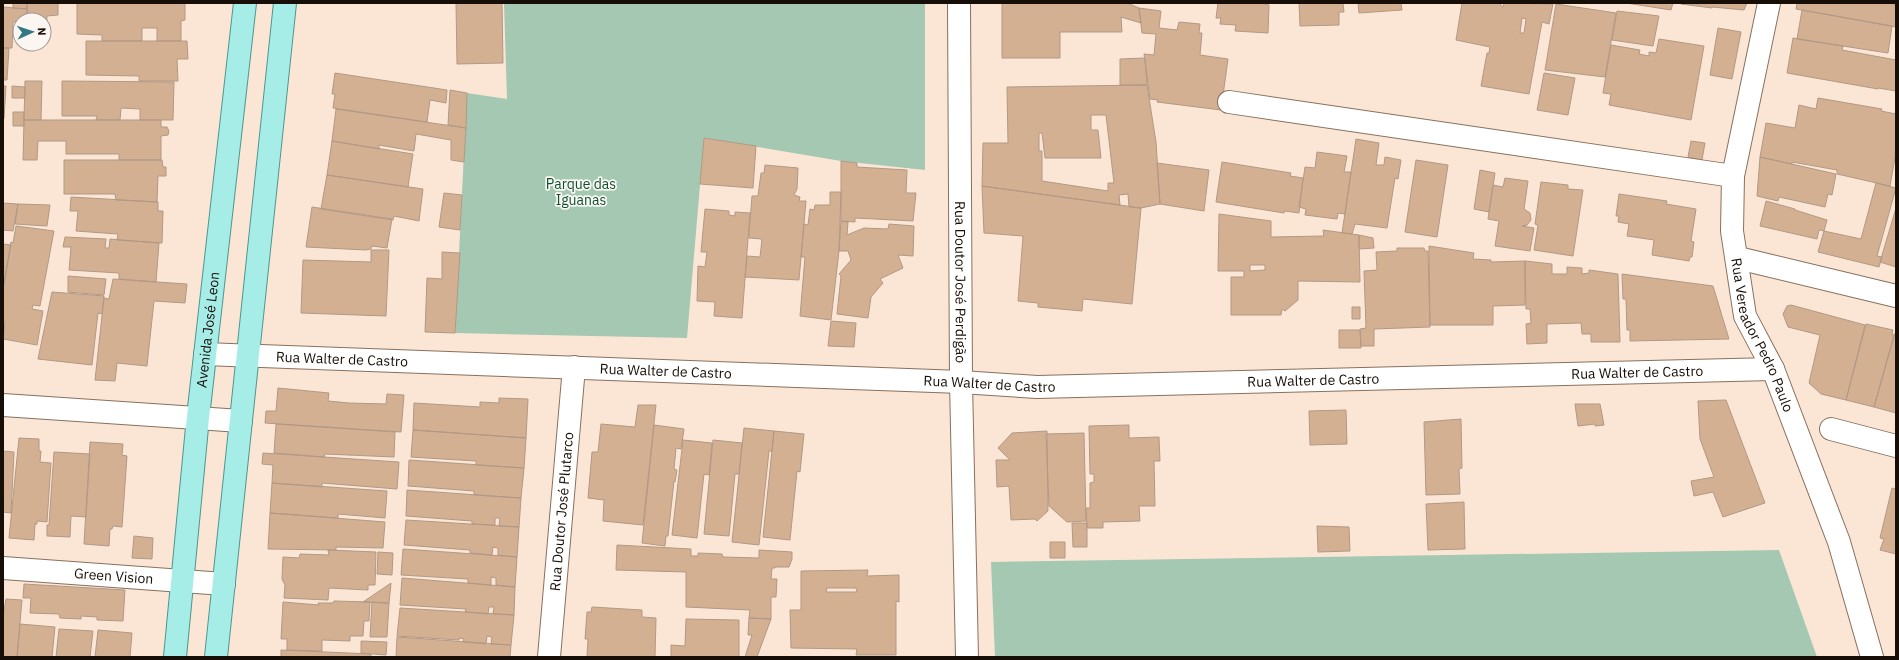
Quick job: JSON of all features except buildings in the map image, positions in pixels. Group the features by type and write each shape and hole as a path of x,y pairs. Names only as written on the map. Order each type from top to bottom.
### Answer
{"main road":[{"name":"Avenida José Leon","path":"175,657 198,417 246,3"},
{"path":"216,657 285,3"}],"street":[{"name":"Rua Doutor José Perdigão","path":"959,3 961,382 967,657"},
{"name":"Rua Vereador Pedro Paulo","path":"1769,3 1733,176 1732,231 1738,258 1745,316 1773,369 1839,542 1872,657"},
{"path":"1229,102 1733,176"},
{"path":"1738,258 1896,296"},
{"name":"Rua Walter de Castro","path":"205,354 961,382 1037,387 1773,369"},
{"name":"Rua Doutor José Plutarco","path":"549,657 574,367"},
{"path":"3,405 241,421"},
{"path":"1831,429 1896,446"},
{"name":"Green Vision","path":"3,568 224,584"}],"green space":[{"name":"Parque das Iguanas","path":"504,3 925,3 925,170 841,161 704,138 687,338 455,333 467,93 507,99"},
{"path":"1779,550 1817,657 995,657 991,562"}]}
